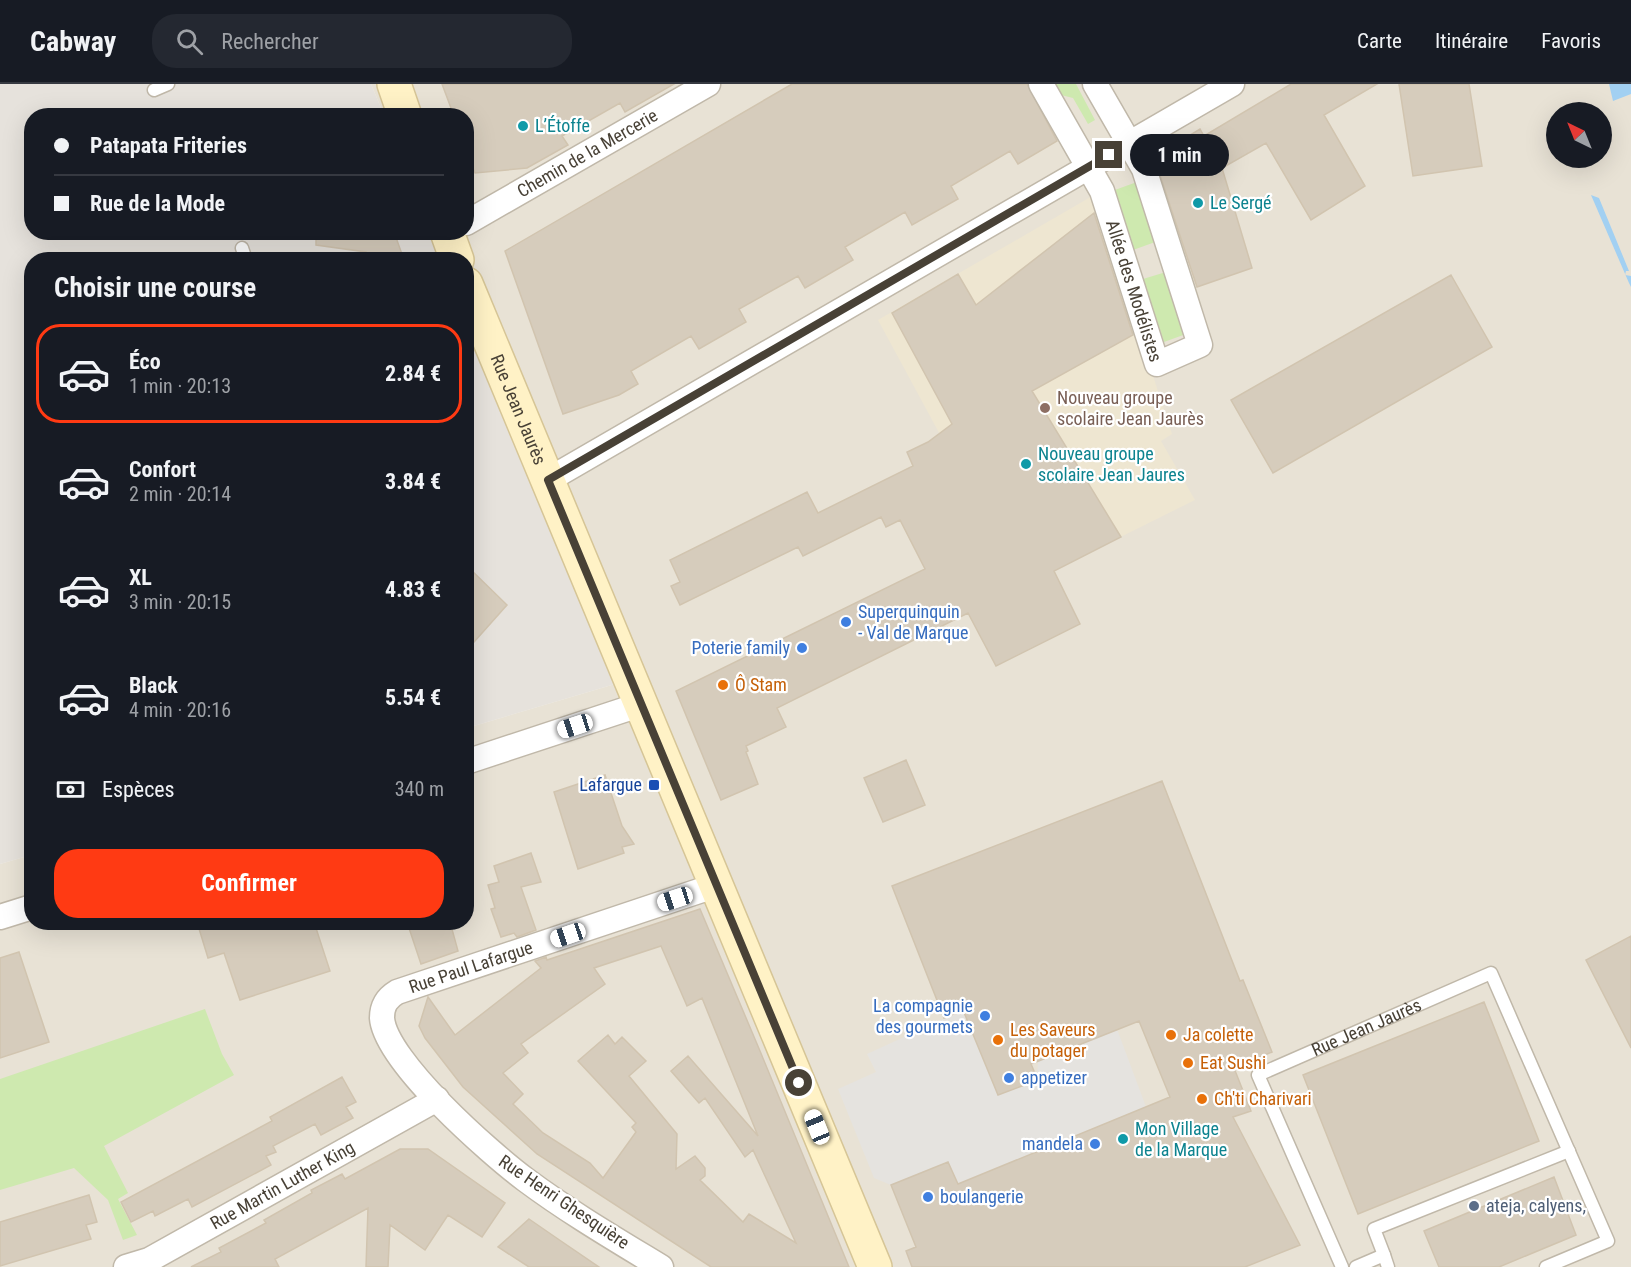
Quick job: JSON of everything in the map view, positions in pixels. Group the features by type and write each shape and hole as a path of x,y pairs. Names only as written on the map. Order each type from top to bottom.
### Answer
{"main road":[{"path":"394,84 402,108"},
{"name":"Rue Jean Jaurès","path":"474,295 548,480 875,1267"}],"street":[{"name":"Chemin de la Mercerie","path":"462,252 708,84"},
{"name":"Allée des Modélistes","path":"1041,84 1102,191 1158,364 1200,345 1144,169 1095,84"},
{"path":"548,480 1232,84"},
{"path":"474,759 642,704"},
{"name":"Rue Paul Lafargue","path":"397,992 717,885"},
{"path":"0,917 24,910"},
{"name":"Rue Henri Ghesquière","path":"397,992 390,996 382,1011 386,1032 407,1064 437,1099 485,1147 525,1179 660,1267"},
{"name":"Rue Martin Luther King","path":"126,1267 149,1260 437,1099"}],"lane":[{"path":"154,90 168,84"},
{"name":"Rue Jean Jaurès","path":"1342,1267 1258,1075 1491,973 1608,1241 1546,1267"},
{"path":"1356,1267 1386,1261 1374,1229 1569,1151"}],"shaded area":[{"path":"0,84 371,84 381,108 24,108 24,240 439,240 445,252 24,252 24,857 0,864"},
{"path":"371,84 1631,84 1631,1267 0,1267 0,864 24,857 24,930 474,930 474,726 632,679 474,318 474,252 453,252 461,240 474,240 474,108 381,108"},
{"name":"Nouveau groupe scolaire Jean Jaurès","path":"1094,195 1172,434 1161,441 1195,500 1022,586 878,320"},
{"path":"474,321 632,679 474,726"},
{"path":"963,1010 998,1095 1037,1080 1038,1061 1117,1029 1146,1107 958,1184 948,1162 891,1185 874,1178 838,1089 876,1072 867,1054"}],"green space":[{"path":"1050,84 1076,84 1095,120 1088,124 1073,98 1057,94"},
{"path":"1137,182 1158,241 1133,250 1112,191"},
{"path":"1166,272 1186,334 1164,342 1143,279"},
{"path":"205,1009 222,1054 234,1075 104,1146 128,1193 118,1199 137,1235 123,1240 108,1200 74,1168 0,1190 0,1079"}],"water":[{"path":"1609,84 1631,84 1631,94 1613,101"},
{"path":"1591,195 1599,198 1629,271 1625,274"},
{"path":"1626,275 1631,276 1631,287 1629,283"}],"building":[{"name":"L’Étoffe","path":"442,84 674,84 625,112 620,103 562,136 568,145 527,168 475,173 474,108 451,108"},
{"path":"792,84 1027,84 1057,141 1018,164 1010,151 951,186 958,199 912,225 905,212 845,247 853,260 805,288 798,276 739,309 746,322 699,349 691,336 631,371 638,384 619,395 563,414 505,251"},
{"name":"Le Sergé","path":"1291,84 1377,84 1324,115 1365,186 1311,220 1266,143 1222,168 1252,268 1197,287 1154,157 1200,129 1204,136"},
{"path":"1399,84 1469,84 1482,166 1413,176"},
{"path":"1094,213 1133,335 1032,391 1121,537 1054,571 1080,624 996,666 968,613 777,708 786,727 746,746 748,751 746,752 758,784 721,800 676,691 925,569 900,520 886,527 881,517 803,556 798,547 680,605 671,586 680,582 670,560 807,492 818,513 913,466 907,452 928,442 952,424 892,313 958,274 976,305"},
{"path":"316,240 397,240 401,252 366,252 316,245"},
{"path":"1451,275 1492,347 1273,473 1231,400"},
{"path":"474,573 507,605 474,642"},
{"path":"906,760 925,805 883,822 864,778"},
{"path":"605,775 622,826 634,844 622,847 624,853 578,869 554,792"},
{"path":"1162,781 1240,981 1243,980 1272,1052 1234,1068 1251,1111 1233,1117 1300,1245 1245,1267 912,1267 906,1251 916,1247 891,1185 948,1162 958,1184 1170,1097 1139,1021 1031,1064 1038,1080 998,1095 963,1010 944,1018 892,886"},
{"path":"531,853 541,882 521,887 536,930 517,937 514,933 501,937 491,909 495,908 488,885 499,882 494,866"},
{"path":"700,909 849,1267 711,1267 537,1154 463,1087 425,1038 419,1026 428,997 455,1035 541,968 535,961 546,957 547,960","holes":["661,946 687,1006 702,998 758,1136 688,1056 671,1071 699,1103 705,1098 745,1157 753,1150 796,1243 749,1214 743,1222 700,1180 705,1176 705,1168 695,1156 676,1169 677,1134 629,1076 646,1061 622,1037 615,1044 608,1035 578,1061 636,1123 632,1127 636,1132 603,1178 590,1163 543,1133 513,1104 523,1094 503,1073 528,1053 521,1044 605,984 594,968"]},
{"path":"199,930 317,930 330,971 240,1000 224,953 208,958"},
{"path":"410,930 452,930 458,951 421,964"},
{"path":"1631,936 1631,1048 1586,960"},
{"path":"19,952 49,1042 0,1058 0,958"},
{"path":"1484,1002 1539,1141 1358,1214 1303,1075"},
{"path":"342,1077 356,1102 346,1107 353,1118 321,1135 315,1124 273,1146 276,1152 266,1156 271,1165 192,1207 188,1199 155,1216 153,1211 131,1222 121,1202 272,1121 270,1117"},
{"path":"400,1149 428,1149 505,1203 482,1237 448,1215 425,1250 390,1225 388,1267 366,1267 368,1208 275,1259 279,1267 191,1267 221,1252 219,1248 266,1223 264,1220 312,1193 311,1190 342,1174 345,1179"},
{"path":"1554,1177 1576,1235 1499,1267 1439,1267 1424,1231"},
{"path":"89,1195 97,1222 86,1225 91,1239 0,1266 0,1222"},
{"path":"529,1219 599,1267 529,1267 498,1247"}],"place":[{"name":"L’Étoffe","path":"523,126"},
{"name":"Le Sergé","path":"1198,203"},
{"name":"Nouveau groupe scolaire Jean Jaurès","path":"1045,408"},
{"name":"Nouveau groupe scolaire Jean Jaures","path":"1026,464"},
{"name":"Superquinquin - Val de Marque","path":"846,622"},
{"name":"Poterie family","path":"802,648"},
{"name":"Ô Stam","path":"723,685"},
{"name":"Lafargue","path":"654,785"},
{"name":"La compagnie des gourmets","path":"985,1016"},
{"name":"Ja colette","path":"1171,1035"},
{"name":"Les Saveurs du potager","path":"998,1040"},
{"name":"Eat Sushi","path":"1188,1063"},
{"name":"appetizer","path":"1009,1078"},
{"name":"Ch'ti Charivari","path":"1202,1099"},
{"name":"Mon Village de la Marque","path":"1123,1139"},
{"name":"mandela","path":"1095,1144"},
{"name":"boulangerie","path":"928,1197"},
{"name":"ateja, calyens,","path":"1474,1206"}],"route":[{"path":"799,1083 548,480 1109,155"}]}
